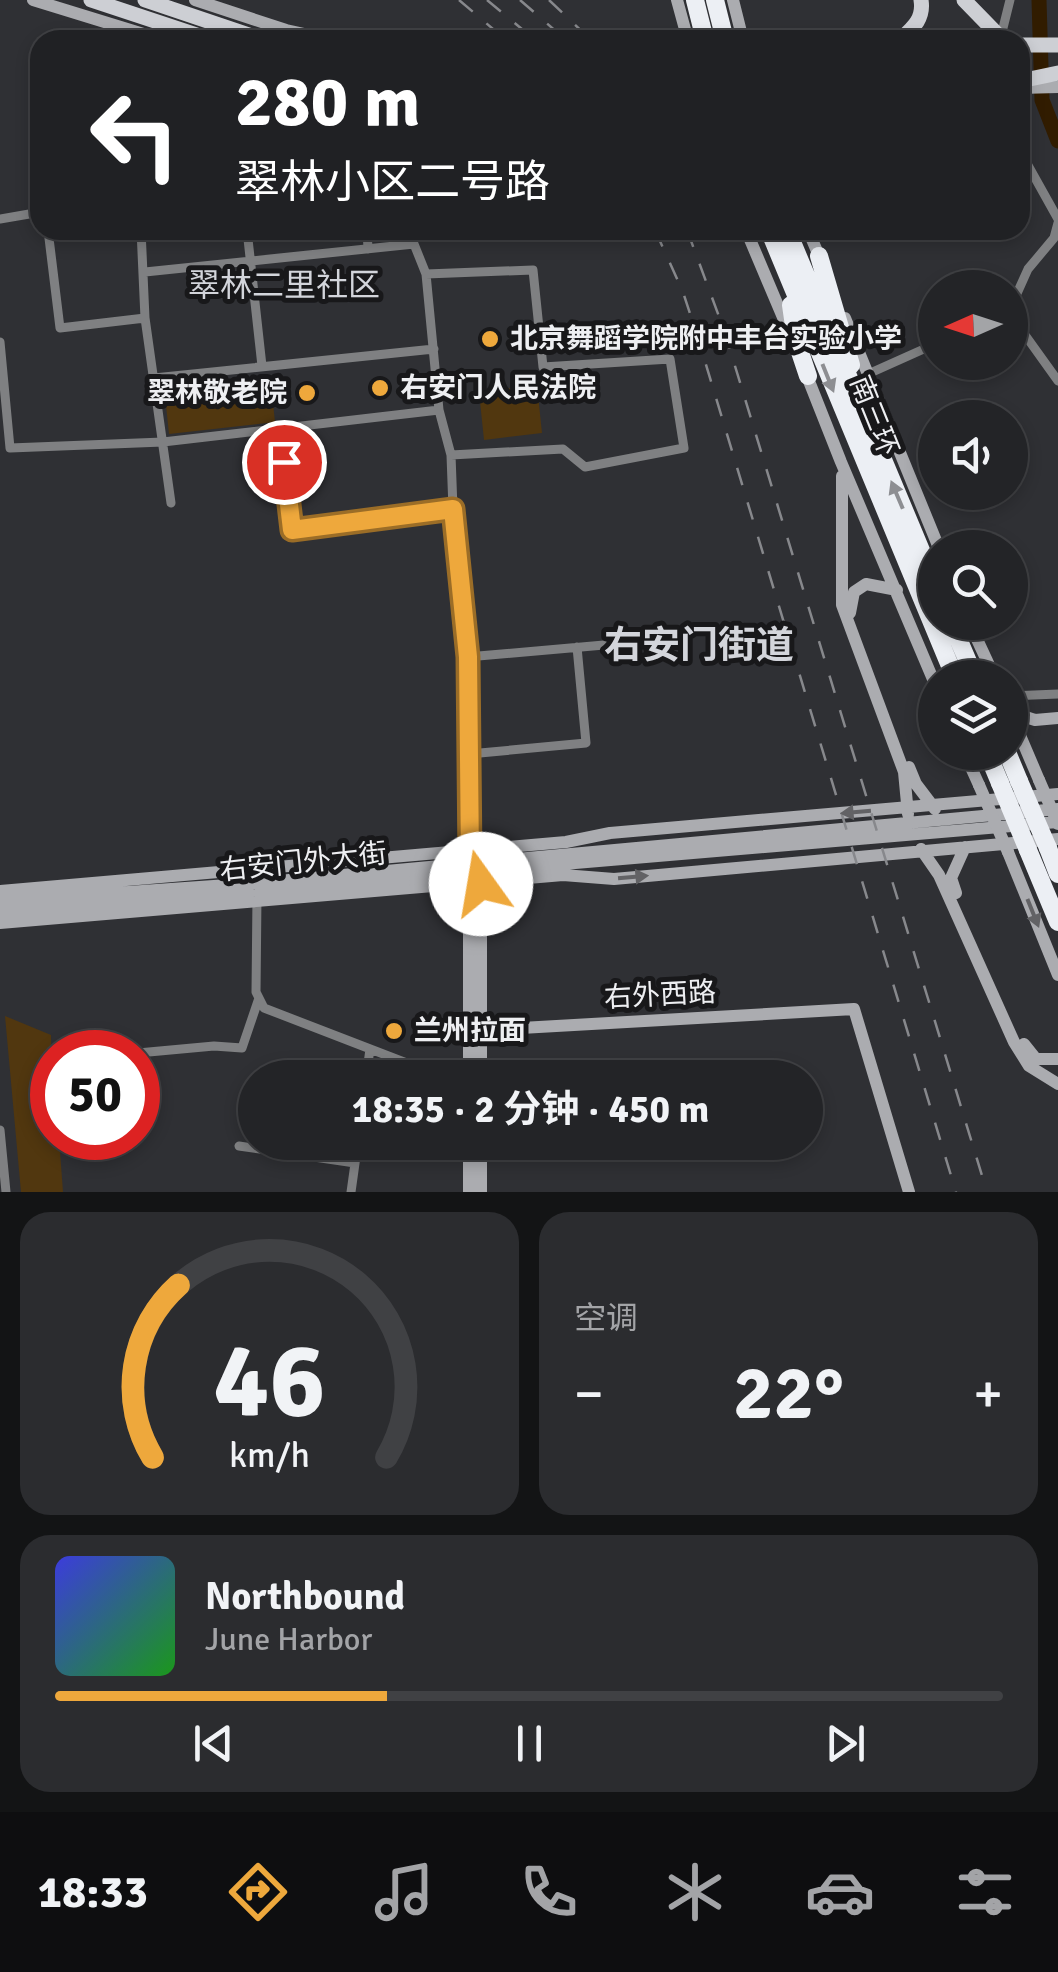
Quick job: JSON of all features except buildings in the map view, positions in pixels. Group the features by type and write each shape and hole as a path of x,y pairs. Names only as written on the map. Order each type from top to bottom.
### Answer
{"highway":[{"path":"695,0 711,30"},
{"path":"714,30 715,0"},
{"name":"南三环","path":"772,240 946,660"},
{"name":"南三环","path":"790,240 918,544"},
{"path":"778,256 808,376"},
{"path":"818,256 872,437"},
{"path":"912,530 918,540"},
{"path":"994,770 1058,922"},
{"path":"1015,770 1053,844 1058,874"}],"main road":[{"path":"90,0 182,30"},
{"path":"145,0 234,30"},
{"path":"911,30 923,10 921,0"},
{"path":"964,0 992,30"},
{"path":"1030,46 1058,45"},
{"path":"1030,70 1058,71"},
{"path":"1030,81 1058,71"}],"street":[{"path":"33,0 110,30"},
{"path":"195,0 286,30"},
{"path":"677,0 708,30"},
{"path":"717,30 733,0"},
{"path":"1004,30 1010,0"},
{"path":"1030,86 1058,87"},
{"path":"1028,270 1054,238 1058,221 1030,169"},
{"path":"0,219 30,215"},
{"path":"49,240 60,328 145,318"},
{"path":"143,240 145,318 171,503"},
{"path":"248,240 262,366"},
{"path":"368,240 368,248"},
{"path":"750,240 925,660"},
{"path":"812,240 932,530"},
{"path":"146,272 414,244 426,274 439,410 451,456 468,657 478,1060"},
{"path":"426,274 533,270 543,367 670,359 684,448 585,467 563,449 451,456"},
{"path":"1028,337 1058,381"},
{"path":"0,342 10,448 163,442 439,410"},
{"path":"154,378 434,349"},
{"path":"868,374 918,352"},
{"path":"280,428 292,530 453,509"},
{"path":"840,462 844,500 842,606 904,772 908,822 940,875 1014,1042 1029,1066 1058,1084"},
{"path":"896,590 866,584 854,592 850,612 853,630 916,784 930,806 950,818"},
{"path":"468,657 604,645"},
{"path":"468,754 586,743 576,647"},
{"path":"1028,695 1058,694"},
{"path":"1028,718 1058,721"},
{"path":"1028,730 1058,721"},
{"path":"908,822 980,828 1058,823 1028,754"},
{"path":"972,770 1058,974"},
{"path":"908,822 930,806 1058,794"},
{"path":"908,822 1058,809"},
{"name":"右安门外大街","path":"0,912 257,886 308,887 908,822"},
{"path":"980,828 964,849 951,878 1025,1048 1036,1059 1058,1058"},
{"path":"0,890 257,886 342,894 473,870 614,879 1053,844"},
{"name":"右安门外大街","path":"0,901 473,870"},
{"path":"0,922 257,886"},
{"path":"257,886 256,992 264,1008 399,1060"},
{"path":"308,887 342,894"},
{"path":"160,1051 214,1046 242,1048 259,998"},
{"name":"右外西路","path":"475,1031 854,1010 909,1192"},
{"path":"471,1060 475,1031"},
{"path":"368,1060 370,1049"},
{"path":"0,1130 6,1192"},
{"path":"334,1160 355,1163"},
{"path":"351,1192 355,1160"},
{"path":"469,1160 469,1192"},
{"path":"481,1160 481,1192"}],"shaded area":[{"path":"270,375 275,422 169,434 164,386"},
{"path":"537,385 542,433 484,440 479,392"},
{"path":"5,1016 39,1030 30,1030 30,1160 61,1160 63,1192 21,1192"}],"waterway":[{"path":"1039,0 1042,100 1058,141"}],"railway":[{"path":"459,0 494,30"},
{"path":"487,0 523,30"},
{"path":"520,0 554,30"},
{"path":"549,0 580,30"},
{"path":"660,240 697,335 956,1192"},
{"path":"691,240 724,330 987,1192"}],"place":[{"name":"北京舞蹈学院附中丰台实验小学","path":"490,339"},
{"name":"右安门人民法院","path":"380,388"},
{"name":"翠林敬老院","path":"307,393"},
{"name":"兰州拉面","path":"394,1031"}],"district":[{"name":"翠林二里社区","path":"284,285"},
{"name":"右安门街道","path":"699,645"}],"route":[{"path":"284,462 292,530 453,509 468,657 470,860 481,871 481,884"}]}
